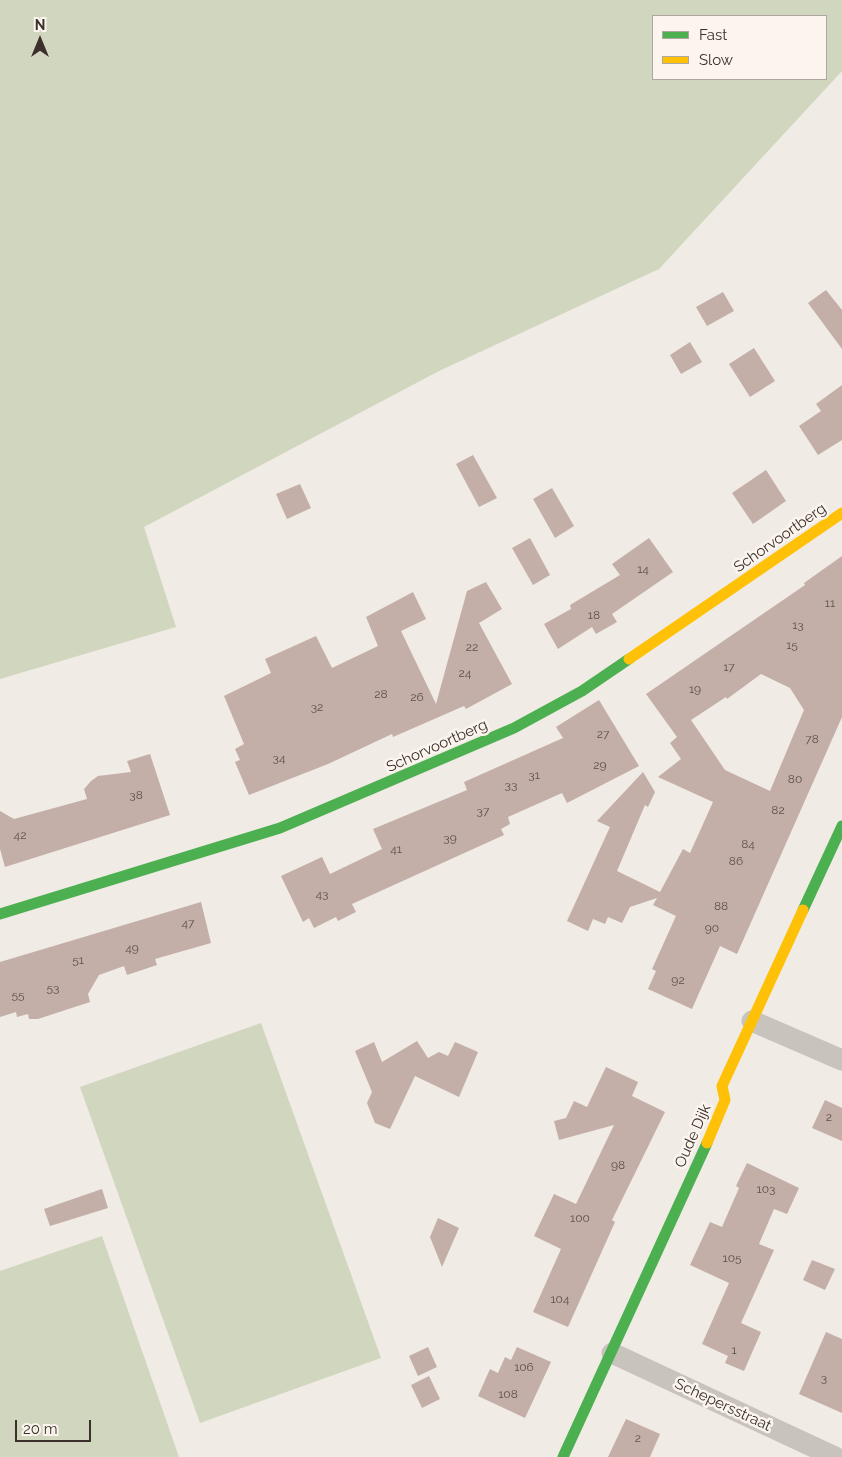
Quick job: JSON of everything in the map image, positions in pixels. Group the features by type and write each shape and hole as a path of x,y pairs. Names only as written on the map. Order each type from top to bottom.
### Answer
{"street":[{"name":"Schorvoortberg","path":"0,914 280,828 514,728 582,691 842,513"},
{"name":"Oude Dijk","path":"563,1457 716,1122 725,1100 722,1086 842,826"},
{"path":"752,1021 842,1060"},
{"name":"Schepersstraat","path":"612,1353 835,1457"}],"green space":[{"path":"0,0 842,0 842,71 659,269 439,371 144,527 176,627 0,679"},
{"path":"261,1023 381,1358 200,1423 80,1087"},
{"path":"102,1236 179,1457 0,1457 0,1271"}],"building":[{"path":"826,290 842,310 842,349 808,303"},
{"path":"723,292 734,311 707,326 696,307"},
{"path":"690,342 702,362 681,374 670,355"},
{"path":"754,348 775,381 750,397 729,364"},
{"path":"842,385 842,440 818,455 799,426 821,411 816,404"},
{"path":"473,455 497,498 479,507 456,464"},
{"path":"766,470 786,501 753,524 732,493"},
{"path":"300,484 311,508 287,519 276,494"},
{"path":"552,488 574,526 555,538 533,499"},
{"path":"530,538 550,575 533,585 512,548"},
{"path":"649,538 673,572 612,614 617,622 596,634 592,627 558,649 544,624 571,609 570,605 620,575 612,564"},
{"path":"842,556 842,717 737,954 720,946 692,1009 648,989 656,971 652,969 676,916 653,905 657,898 630,907 622,923 608,917 605,924 593,919 588,931 567,921 610,827 597,821 643,772 655,792 648,807 645,805 617,871 660,892 683,849 690,853 713,802 658,777 681,759 670,743 677,737 646,694 805,585 804,583","holes":["761,674 790,688 804,710 770,791 725,770 691,720 726,697 727,699"]},
{"path":"486,582 502,609 479,623 512,684 466,709 464,706 393,737 392,734 328,764 249,795 235,762 240,760 235,749 244,744 224,696 271,673 265,659 316,636 332,668 378,646 366,617 413,592 426,619 401,631 436,704 467,591"},
{"path":"599,700 639,766 567,803 562,793 508,817 510,824 501,829 504,835 352,904 356,912 338,921 336,917 314,928 309,918 303,922 281,876 322,857 330,874 382,849 373,829 467,790 464,782 563,738 556,727"},
{"path":"150,754 170,815 5,867 0,849 0,811 14,819 87,799 84,789 98,776 131,772 127,761"},
{"path":"201,902 211,943 155,959 157,965 127,975 124,966 99,975 88,994 90,1002 38,1019 29,1019 28,1014 17,1017 16,1012 0,1017 0,962"},
{"path":"417,1041 428,1058 439,1052 448,1056 455,1042 478,1052 459,1097 415,1076 390,1129 375,1123 367,1103 372,1092 355,1051 374,1042 382,1062"},
{"path":"606,1067 638,1082 632,1096 665,1112 612,1220 615,1222 568,1327 533,1312 561,1249 534,1236 554,1194 576,1204 614,1125 559,1140 554,1121 566,1118 574,1101 587,1107"},
{"path":"825,1100 842,1108 842,1141 812,1128"},
{"path":"747,1163 799,1188 787,1214 774,1209 759,1244 774,1250 741,1323 761,1332 744,1371 725,1363 728,1356 702,1344 729,1283 690,1265 710,1222 722,1227 739,1188 736,1186"},
{"path":"102,1189 108,1208 50,1226 44,1209"},
{"path":"438,1218 459,1228 442,1267 430,1237"},
{"path":"812,1260 835,1269 825,1290 803,1280"},
{"path":"826,1332 842,1339 842,1413 799,1394"},
{"path":"428,1347 437,1367 418,1376 409,1356"},
{"path":"517,1347 551,1362 525,1418 478,1396 490,1369 498,1373 505,1357 511,1360"},
{"path":"429,1376 440,1399 422,1408 411,1385"},
{"path":"626,1419 660,1434 650,1457 608,1457"}],"traffic: fast":[{"path":"0,914 280,828 514,728 582,691 629,659"},
{"path":"803,910 842,826"},
{"path":"563,1457 707,1143"}],"traffic: slow":[{"path":"629,659 842,513"},
{"path":"707,1143 725,1100 722,1086 803,910"}]}
